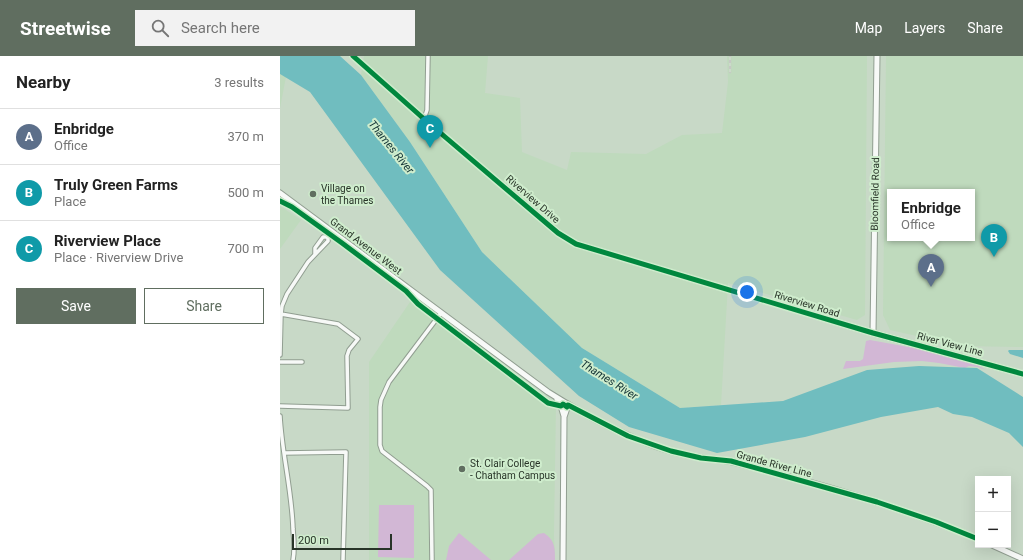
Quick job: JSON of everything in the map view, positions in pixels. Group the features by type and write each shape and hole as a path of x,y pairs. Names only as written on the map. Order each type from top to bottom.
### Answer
{"main road":[{"name":"Riverview Drive","path":"353,56 424,119 568,240 585,247 736,292"},
{"name":"Bloomfield Road","path":"873,333 877,56"},
{"name":"Grand Avenue West","path":"280,193 552,395 568,405"},
{"name":"Riverview Road","path":"736,292 873,333"},
{"name":"River View Line","path":"873,333 1023,374"},
{"path":"552,395 560,402 564,417 563,560"},
{"path":"564,417 568,405"},
{"name":"Grande River Line","path":"568,405 628,436 671,451 701,458 731,462 877,502 936,522 975,538"},
{"path":"999,548 1023,559"}],"street":[{"path":"424,119 427,110 428,56"},
{"path":"280,354 282,306 290,290 315,254 315,248 323,237 328,237 332,231"},
{"path":"432,560 431,490 382,451 380,445 380,407 389,383 441,313"},
{"path":"280,406 348,408 348,353 358,339 338,324 281,314"},
{"path":"280,362 302,362"},
{"path":"280,416 292,508 294,540 293,560"},
{"path":"284,453 346,452 343,560"}],"shaded area":[{"path":"364,56 488,56 485,93 520,98 522,152 567,170 571,152 646,154 682,135 722,133 728,82 727,56 867,56 865,315 857,320 728,283 721,405 680,408 582,348 482,252 410,142 361,75"},
{"path":"886,56 1023,56 1023,347 961,346 890,330 883,315"},
{"path":"280,74 286,77 280,108"},
{"path":"280,206 301,220 280,249"},
{"name":"St. Clair College - Chatham Campus","path":"412,299 442,319 556,403 555,560 369,560 369,362"},
{"path":"870,340 925,350 974,363 986,370 978,367 969,366 965,368 922,361 894,362 843,369 846,361 860,361 863,359 866,341"},
{"path":"379,505 414,505 414,558 378,557"},
{"path":"459,533 491,560 446,560 449,546"},
{"path":"544,533 550,538 554,545 555,560 509,560 538,534"}],"water":[{"name":"Thames River","path":"280,56 340,56 361,75 410,142 482,252 582,348 680,408 783,401 867,370 919,366 977,368 1023,397 1023,447 1009,433 972,417 953,414 938,407 881,417 805,437 717,453 629,427 579,396 440,270 310,92 280,74"},
{"path":"1023,350 1023,358 1010,354 1008,351"}],"railway":[{"path":"730,56 730,72"}],"cycle path":[{"path":"353,56 424,119 558,233 576,244 873,333 1023,374"},
{"path":"280,201 292,207 406,291 418,304 548,403 561,406 563,404 567,407 568,405 628,436 671,451 701,458 731,461 877,502 936,522 975,538"}],"place":[{"name":"Riverview Place","path":"430,148"},
{"name":"Village on the Thames","path":"313,194"},
{"name":"Truly Green Farms","path":"994,257"},
{"name":"Enbridge","path":"931,287"},
{"name":"St. Clair College - Chatham Campus","path":"462,469"}]}
